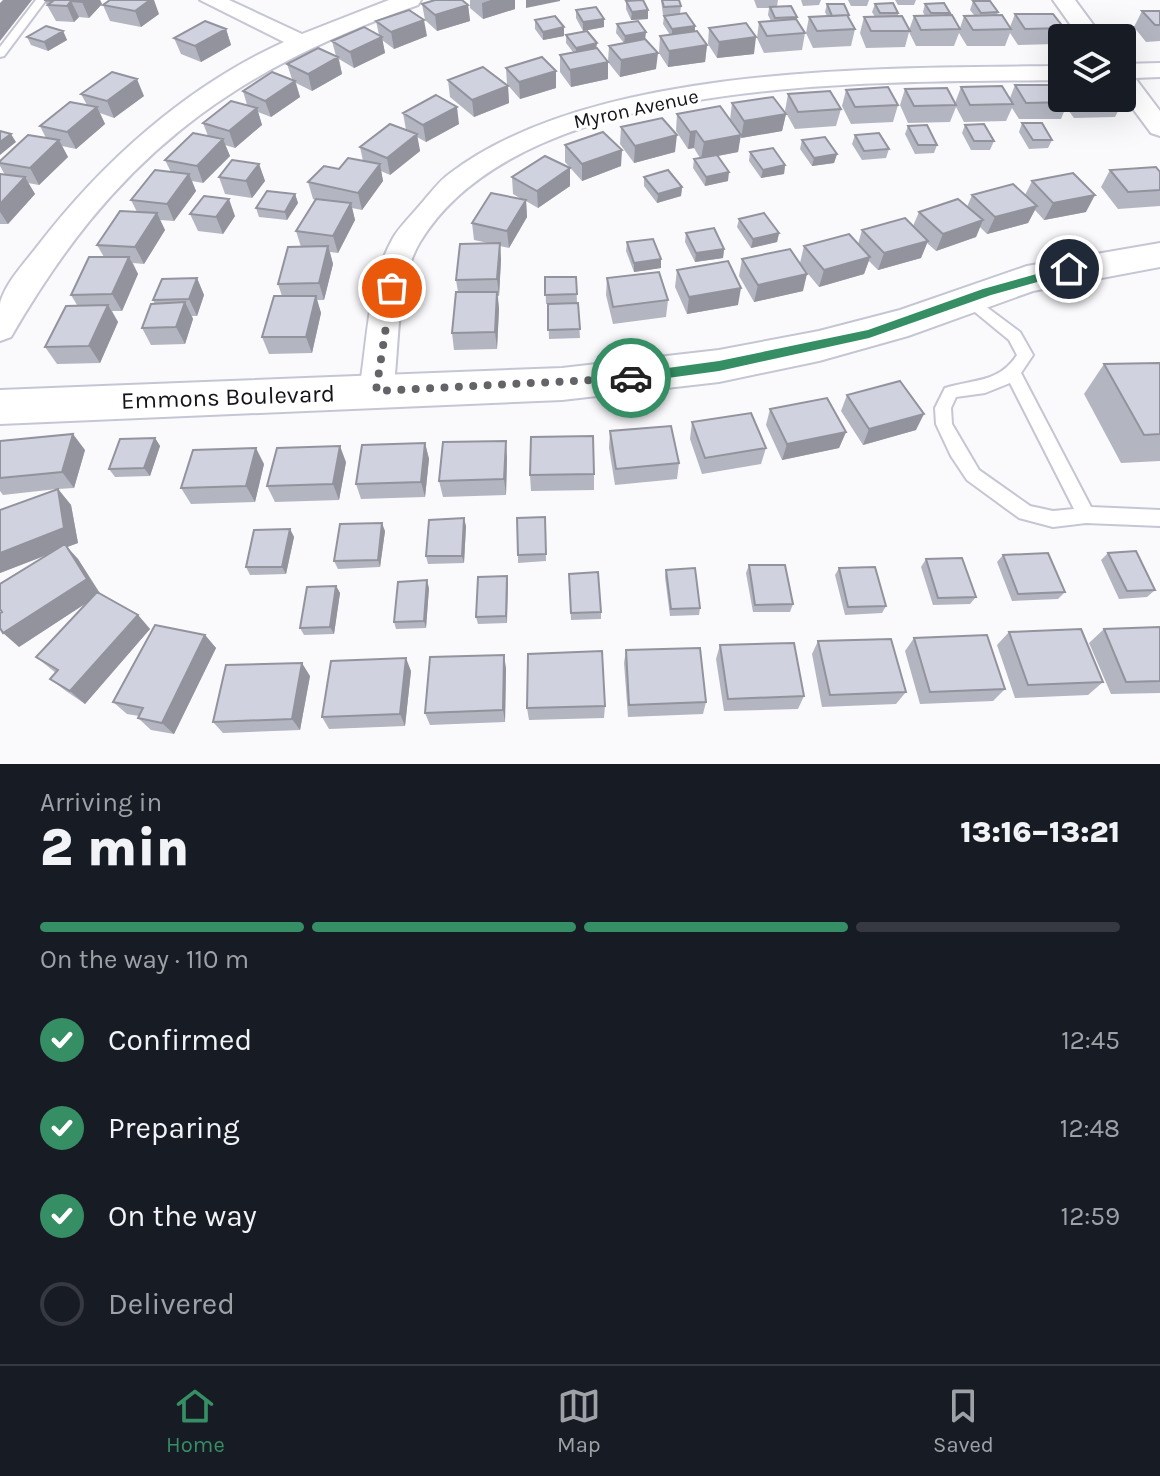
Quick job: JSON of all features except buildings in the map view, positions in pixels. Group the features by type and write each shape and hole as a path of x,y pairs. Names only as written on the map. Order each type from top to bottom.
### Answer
{"street":[{"path":"211,0 255,17 301,42"},
{"path":"0,329 38,265 79,211 119,168 207,95 301,42 410,0"},
{"path":"1064,0 1082,24"},
{"path":"1136,73 1160,70"},
{"name":"Myron Avenue","path":"376,391 396,262 406,240 443,191 473,166 508,146 578,120 715,92 846,78 1048,73"},
{"path":"1136,94 1160,128"},
{"name":"Emmons Boulevard","path":"0,407 562,384 719,366 869,334 1069,269 1160,255"}],"lane":[{"path":"0,54 41,0"},
{"path":"969,299 1015,336 1025,355 1014,376 999,383 951,392 943,408 944,424 973,475 1025,513 1053,519 1086,515 1160,518"},
{"path":"1014,376 1086,515"}],"way so far":[{"path":"392,288 376,391 562,384 631,378"}],"route":[{"path":"631,378 719,366 869,334 987,292 1069,269"}]}
